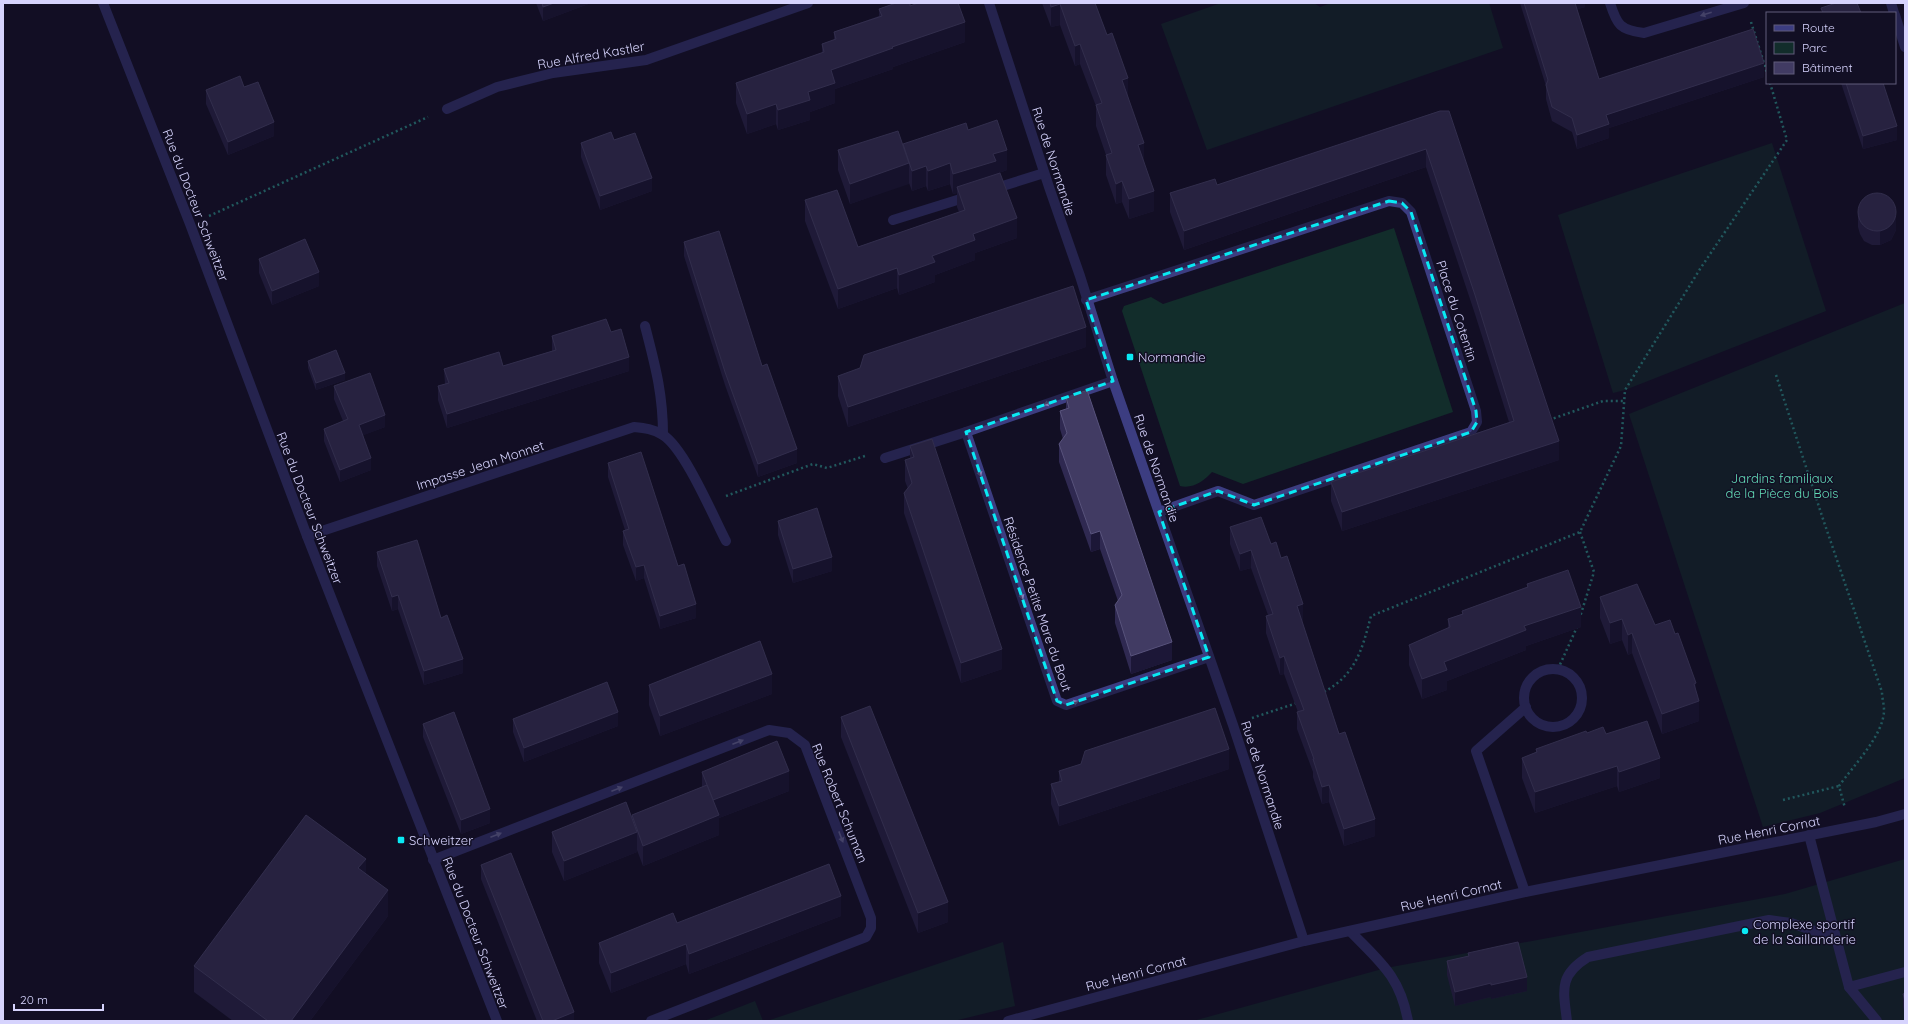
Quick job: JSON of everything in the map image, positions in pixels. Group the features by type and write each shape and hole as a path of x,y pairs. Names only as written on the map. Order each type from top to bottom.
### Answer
{"street":[{"name":"Rue du Docteur Schweitzer","path":"103,3 190,224 306,536 497,1021"},
{"name":"Rue Alfred Kastler","path":"447,109 497,87 552,73 646,60 808,3"},
{"name":"Rue de Normandie","path":"989,3 1044,173 1080,276 1086,300 1113,381 1233,725 1304,941"},
{"path":"1610,3 1616,21 1630,31 1644,33 1744,3"},
{"path":"1896,17 1905,47"},
{"path":"893,220 1044,173"},
{"name":"Place du Cotentin","path":"1086,300 1389,202 1402,203 1411,212 1476,411 1477,422 1471,432 1254,505 1218,491 1159,512"},
{"path":"645,326 660,383 663,408 663,435"},
{"path":"885,458 966,432 1113,381"},
{"name":"Impasse Jean Monnet","path":"306,536 634,427 649,429 663,435 672,442 683,458 726,541"},
{"name":"Résidence Petite Mare du Bout","path":"966,432 1058,701 1066,705 1209,657"},
{"path":"1558,669 1567,672 1580,686 1582,705 1578,713 1568,722 1554,727 1537,721 1530,715 1526,707 1524,697 1526,687 1531,679 1543,671 1558,669"},
{"path":"1525,892 1476,751 1526,707"},
{"name":"Rue Robert Schuman","path":"433,860 769,730 789,733 805,745 871,918 872,928 866,937 651,1021"},
{"name":"Rue Henri Cornat","path":"1008,1021 1304,941 1525,892 1850,828 1905,814"},
{"path":"1809,835 1849,987 1877,1021"},
{"path":"1567,1021 1564,985 1568,973 1576,964 1588,957 1769,920 1791,922 1836,938"},
{"path":"1350,931 1386,968 1398,985 1408,1021"},
{"path":"1849,987 1905,972"}],"path":[{"path":"1750,17 1766,70"},
{"path":"1319,694 1335,686 1353,668 1361,652 1371,616 1580,532 1621,446 1625,390 1700,269 1787,140 1770,84"},
{"path":"190,224 447,109"},
{"path":"1776,375 1825,526 1882,692 1884,711 1881,725 1875,737 1839,786 1783,800"},
{"path":"1545,421 1603,401 1625,401"},
{"path":"706,503 813,464 827,468 868,455 885,458"},
{"path":"1580,532 1594,572 1580,618"},
{"path":"1558,669 1578,626"},
{"path":"1233,725 1299,702"},
{"path":"1839,786 1850,828"}],"highlighted area":[{"path":"1389,201 1402,203 1411,212 1476,411 1477,422 1471,432 1254,505 1218,491 1159,512 1209,657 1066,705 1057,701 966,432 1113,381 1086,300"}],"green space":[{"path":"1221,3 1314,3 1320,7 1331,3 1489,3 1503,48 1207,150 1161,24"},
{"path":"1772,143 1826,311 1625,390 1613,393 1558,215"},
{"path":"1394,228 1453,412 1243,484 1212,472 1198,484 1185,487 1180,486 1122,311 1124,306 1151,297 1163,304"},
{"name":"Jardins familiaux de la Pièce du Bois","path":"1905,303 1905,778 1820,813 1763,827 1629,414"},
{"name":"Complexe sportif de la Saillanderie","path":"1905,859 1905,1021 1193,1021 1386,968 1785,894"},
{"path":"1003,942 1015,1006 954,1021 767,1021"},
{"path":"755,1001 763,1021 704,1021"}],"building":[{"path":"542,3 554,3 543,7"},
{"path":"896,3 910,3 910,6 918,3 958,3 965,22 831,70 835,83 808,92 810,100 778,110 776,104 747,114 736,83 824,52 822,44 836,39 834,32 882,16 879,9"},
{"path":"1050,3 1095,3 1107,35 1112,33 1128,78 1122,80 1144,143 1138,145 1154,191 1129,199 1122,181 1116,184 1106,155 1112,153 1096,105 1102,103 1080,44 1075,46 1060,4 1051,7"},
{"path":"1524,3 1575,3 1599,79 1753,29 1764,63 1606,115 1609,124 1577,135 1572,118 1552,107 1546,85 1548,80"},
{"path":"1836,3 1857,3 1861,12 1823,12 1821,8"},
{"path":"240,76 244,87 258,82 274,122 228,142 206,90"},
{"path":"1846,84 1883,84 1897,126 1863,136"},
{"path":"1440,111 1449,111 1559,441 1342,512 1331,482 1514,421 1475,295 1426,149 1184,231 1170,193 1215,179 1217,185"},
{"path":"997,120 1007,150 993,154 996,161 953,174 950,163 928,171 926,166 912,171 903,144 966,123 968,130"},
{"path":"898,131 909,163 850,184 838,150"},
{"path":"611,132 614,140 635,133 652,178 600,196 581,143"},
{"path":"1000,173 1017,218 973,234 975,240 932,256 935,262 899,275 897,268 838,289 805,200 837,190 858,247 965,210 957,187"},
{"path":"1873,193 1881,193 1888,196 1893,201 1896,212 1893,223 1888,228 1881,231 1873,231 1866,228 1861,223 1858,216 1858,208 1861,201 1866,196"},
{"path":"719,231 762,366 767,364 797,449 758,464 725,372 684,242"},
{"path":"305,239 319,272 272,291 259,259"},
{"path":"1073,286 1086,327 848,407 838,376 860,368 864,355"},
{"path":"606,319 611,332 621,329 629,357 447,414 438,386 449,383 444,369 499,352 503,366 556,350 552,336"},
{"path":"336,350 345,373 316,383 308,361"},
{"path":"370,373 385,415 359,425 371,458 340,470 324,429 348,419 334,386"},
{"path":"1087,390 1172,642 1131,656 1115,605 1122,595 1100,531 1091,534 1059,444 1067,433 1060,411 1069,408 1066,397"},
{"path":"932,439 1002,649 961,663 904,493 912,483 905,460 914,457 910,446"},
{"path":"641,452 678,566 684,564 696,604 660,616 644,565 636,567 623,531 629,529 608,463"},
{"path":"817,508 832,557 793,569 778,521"},
{"path":"1261,517 1271,544 1276,542 1281,558 1287,556 1303,604 1297,606 1339,734 1345,732 1375,819 1344,829 1329,785 1322,787 1314,759 1297,712 1304,710 1284,656 1280,658 1266,616 1273,614 1251,550 1240,554 1230,527"},
{"path":"417,540 441,618 447,615 463,659 424,671 398,595 392,597 377,552"},
{"path":"1568,570 1581,607 1524,626 1526,630 1444,662 1447,670 1422,679 1409,645 1450,627 1448,619 1463,614 1462,611 1528,587 1527,584"},
{"path":"1637,584 1655,625 1670,620 1675,634 1678,633 1696,683 1694,684 1699,701 1662,714 1632,633 1628,635 1622,619 1610,623 1600,597"},
{"path":"760,641 772,674 660,716 649,685"},
{"path":"607,682 618,712 524,748 513,719"},
{"path":"870,706 948,902 918,913 841,717"},
{"path":"1215,708 1229,749 1059,806 1051,784 1062,781 1059,771 1081,764 1085,751"},
{"path":"454,712 490,809 461,820 423,724"},
{"path":"1647,721 1660,758 1619,772 1617,766 1535,792 1522,758 1537,752 1536,749 1586,731 1587,733 1603,727 1606,734"},
{"path":"777,741 789,771 713,800 702,772"},
{"path":"707,785 719,815 643,846 632,815"},
{"path":"626,802 637,832 564,861 552,832"},
{"path":"306,815 366,859 358,868 388,890 291,1021 268,1021 194,966"},
{"path":"511,853 574,1012 552,1021 543,1021 481,865"},
{"path":"829,864 841,896 689,954 686,944 611,973 599,943 673,913 677,923"},
{"path":"1518,942 1527,977 1491,985 1491,983 1455,992 1447,961 1469,956 1468,953"}],"place":[{"name":"Normandie","path":"1130,357"},
{"name":"Schweitzer","path":"401,840"},
{"name":"Complexe sportif de la Saillanderie","path":"1745,931"}]}
